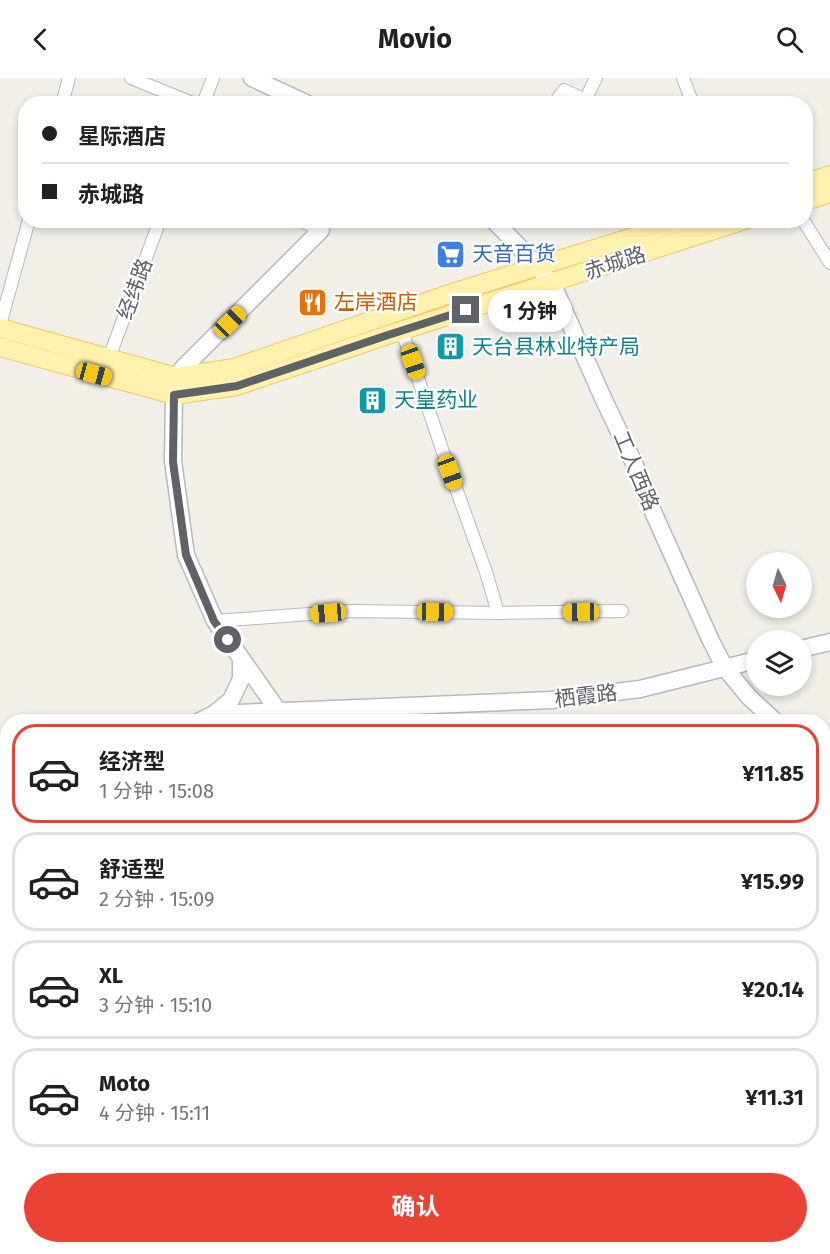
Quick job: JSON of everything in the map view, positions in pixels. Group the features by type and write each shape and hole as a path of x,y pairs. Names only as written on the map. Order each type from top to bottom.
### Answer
{"main road":[{"path":"252,78 291,96"},
{"path":"813,181 830,175"},
{"path":"813,199 830,193"},
{"name":"工人西路","path":"501,228 539,267 551,283 634,463 654,514 711,641 725,668 749,697 768,714"},
{"name":"赤城路","path":"0,326 176,377 234,368 455,292 663,228"},
{"name":"赤城路","path":"0,347 174,395 237,386 720,228"},
{"path":"281,714 214,621 186,555 173,462 174,395 176,377 183,368 321,230"},
{"path":"336,332 342,351"},
{"path":"812,646 830,642"},
{"path":"214,714 231,700 241,679 241,660"},
{"name":"栖霞路","path":"330,714 551,700 640,689 746,663"}],"street":[{"path":"64,96 69,78"},
{"path":"131,78 175,96"},
{"path":"206,96 213,78"},
{"path":"587,96 596,78"},
{"path":"683,78 690,96"},
{"path":"560,96 564,90 577,96"},
{"path":"0,326 27,228"},
{"name":"经纬路","path":"109,358 157,228"},
{"path":"317,228 321,230"},
{"path":"808,228 830,263"},
{"path":"402,331 486,572 498,613"},
{"path":"214,621 351,611 498,613 622,611"}],"place":[{"name":"天音百货","path":"451,254"},
{"name":"左岸酒店","path":"313,302"},
{"name":"天台县林业特产局","path":"451,347"},
{"name":"天皇药业","path":"373,400"}],"route":[{"path":"228,640 214,621 186,555 173,462 174,395 237,386 466,310"}]}
